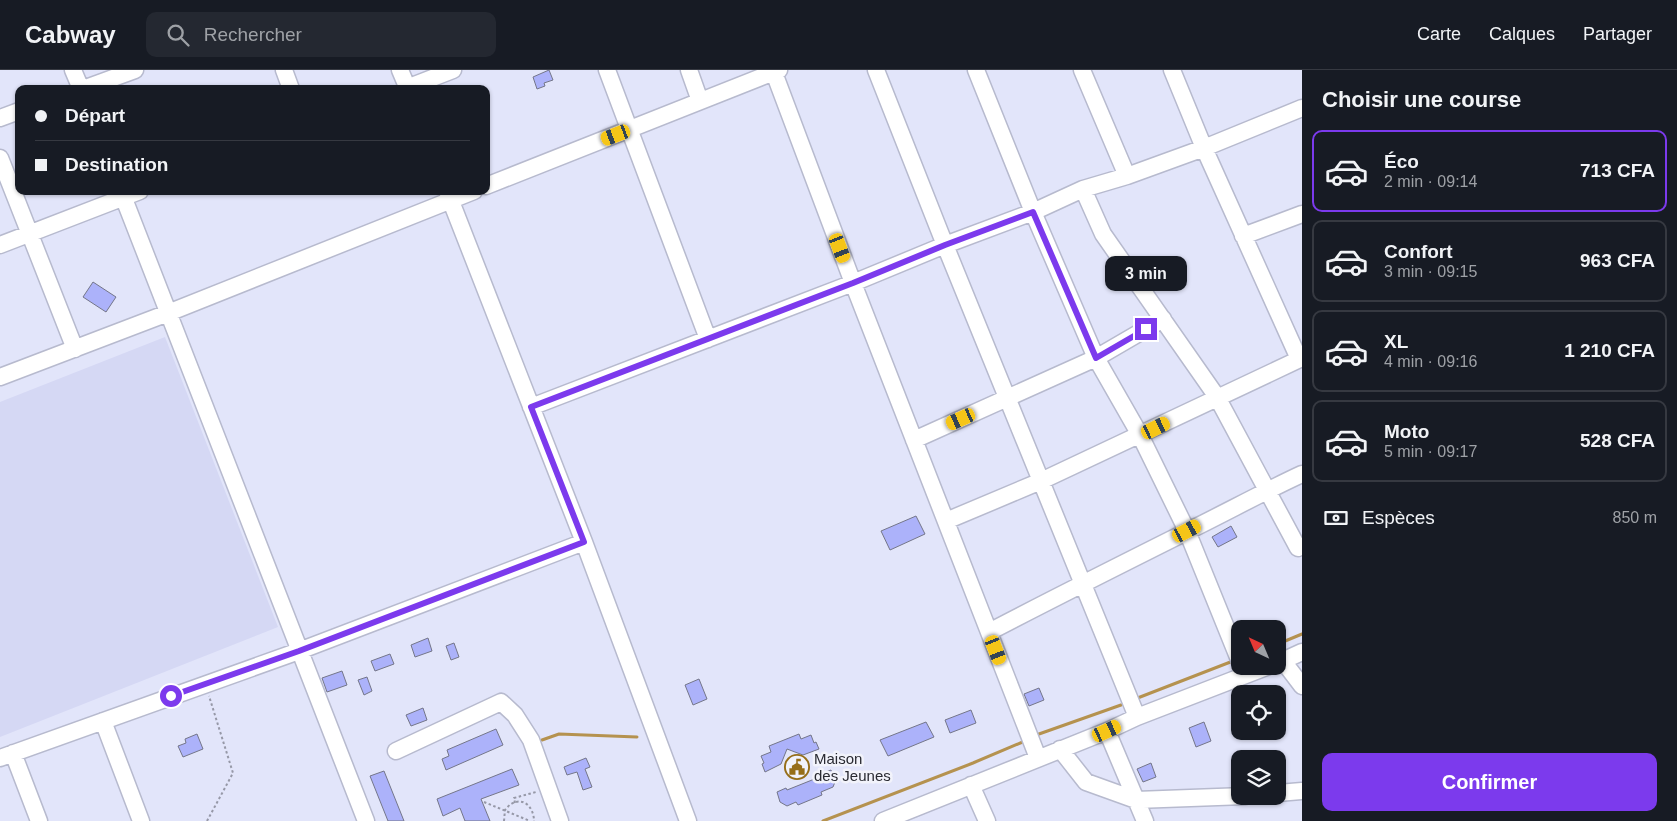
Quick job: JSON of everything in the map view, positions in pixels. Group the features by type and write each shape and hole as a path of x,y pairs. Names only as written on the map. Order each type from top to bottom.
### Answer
{"street":[{"path":"73,70 80,85"},
{"path":"93,85 135,70"},
{"path":"284,70 290,85"},
{"path":"400,70 405,85"},
{"path":"414,85 453,70"},
{"path":"607,70 708,340"},
{"path":"689,70 700,101"},
{"path":"876,70 1137,717"},
{"path":"976,70 1033,212 1096,358 1140,435 1187,531 1231,641"},
{"path":"1082,70 1127,176"},
{"path":"946,522 1041,481 1301,359 1204,148 1172,70"},
{"path":"490,184 776,71 853,283 1038,758"},
{"path":"531,407 853,283 945,245 1033,212 1083,190 1204,148 1302,108"},
{"path":"0,118 15,112"},
{"path":"0,158 75,349"},
{"path":"1083,190 1103,234 1218,397 1298,548 1302,546"},
{"path":"0,245 30,235 120,195"},
{"path":"122,195 366,821"},
{"path":"0,376 168,313 449,196 584,542 688,821"},
{"path":"1244,236 1302,214"},
{"path":"914,440 1096,358 1163,319"},
{"path":"989,632 1266,490 1302,474"},
{"path":"39,821 7,755 299,651 584,542"},
{"path":"1286,659 1302,652"},
{"path":"1286,672 1302,686"},
{"path":"893,819 971,785 1107,731 1231,673"},
{"path":"396,751 501,702 515,715 531,740 560,821"},
{"path":"103,721 141,821"},
{"path":"1107,731 1145,821"},
{"path":"1060,749 1086,782 1136,800 1231,797"},
{"path":"971,785 987,821"},
{"path":"1286,792 1302,791"}],"path":[{"path":"206,684 233,773 207,821"},
{"path":"516,803 514,798 548,788"},
{"path":"484,802 530,821"},
{"path":"504,821 505,810 512,804 521,802 529,806 534,813 534,821"}],"shaded area":[{"path":"165,337 278,627 0,737 0,402"}],"building":[{"path":"549,70 553,80 544,83 545,86 537,89 533,77"},
{"path":"93,282 116,297 106,312 83,297"},
{"path":"916,516 925,534 890,550 881,531"},
{"path":"1231,526 1237,537 1218,547 1212,537"},
{"path":"428,638 432,651 415,657 411,645"},
{"path":"454,643 459,657 451,660 446,646"},
{"path":"390,654 394,664 375,671 371,661"},
{"path":"342,671 347,685 327,692 322,678"},
{"path":"367,677 372,691 364,695 358,680"},
{"path":"699,679 707,699 693,705 685,685"},
{"path":"1039,688 1044,700 1029,706 1024,694"},
{"path":"423,708 427,720 411,726 406,715"},
{"path":"971,710 976,723 950,733 945,720"},
{"path":"926,722 934,737 888,756 880,740"},
{"path":"1204,722 1211,741 1196,747 1189,728"},
{"path":"496,729 503,745 446,770 442,759 449,756 447,750"},
{"path":"197,734 203,749 183,757 178,746 186,743 185,739"},
{"path":"799,734 801,739 811,735 819,749 803,755 787,749 781,764 765,772 761,756 771,752 769,746"},
{"path":"586,758 590,767 585,769 592,787 583,790 577,772 567,775 564,767"},
{"path":"1151,763 1156,777 1143,782 1137,769"},
{"path":"512,769 519,785 481,799 490,821 465,821 460,808 443,816 437,799"},
{"path":"831,770 835,782 833,787 821,792 822,795 798,805 796,802 787,806 780,802 777,792 817,778 816,776"},
{"path":"384,771 404,821 388,821 370,776"}],"waterway":[{"path":"1286,641 1302,634"},
{"path":"1135,699 1231,662"},
{"path":"1039,734 1121,705"},
{"path":"542,740 559,734 637,737"},
{"path":"823,821 1025,741"}],"place":[{"name":"Maison des Jeunes","path":"797,767"}],"route":[{"path":"171,696 299,651 584,542 531,407 708,340 945,245 1033,212 1096,358 1146,329"}]}
